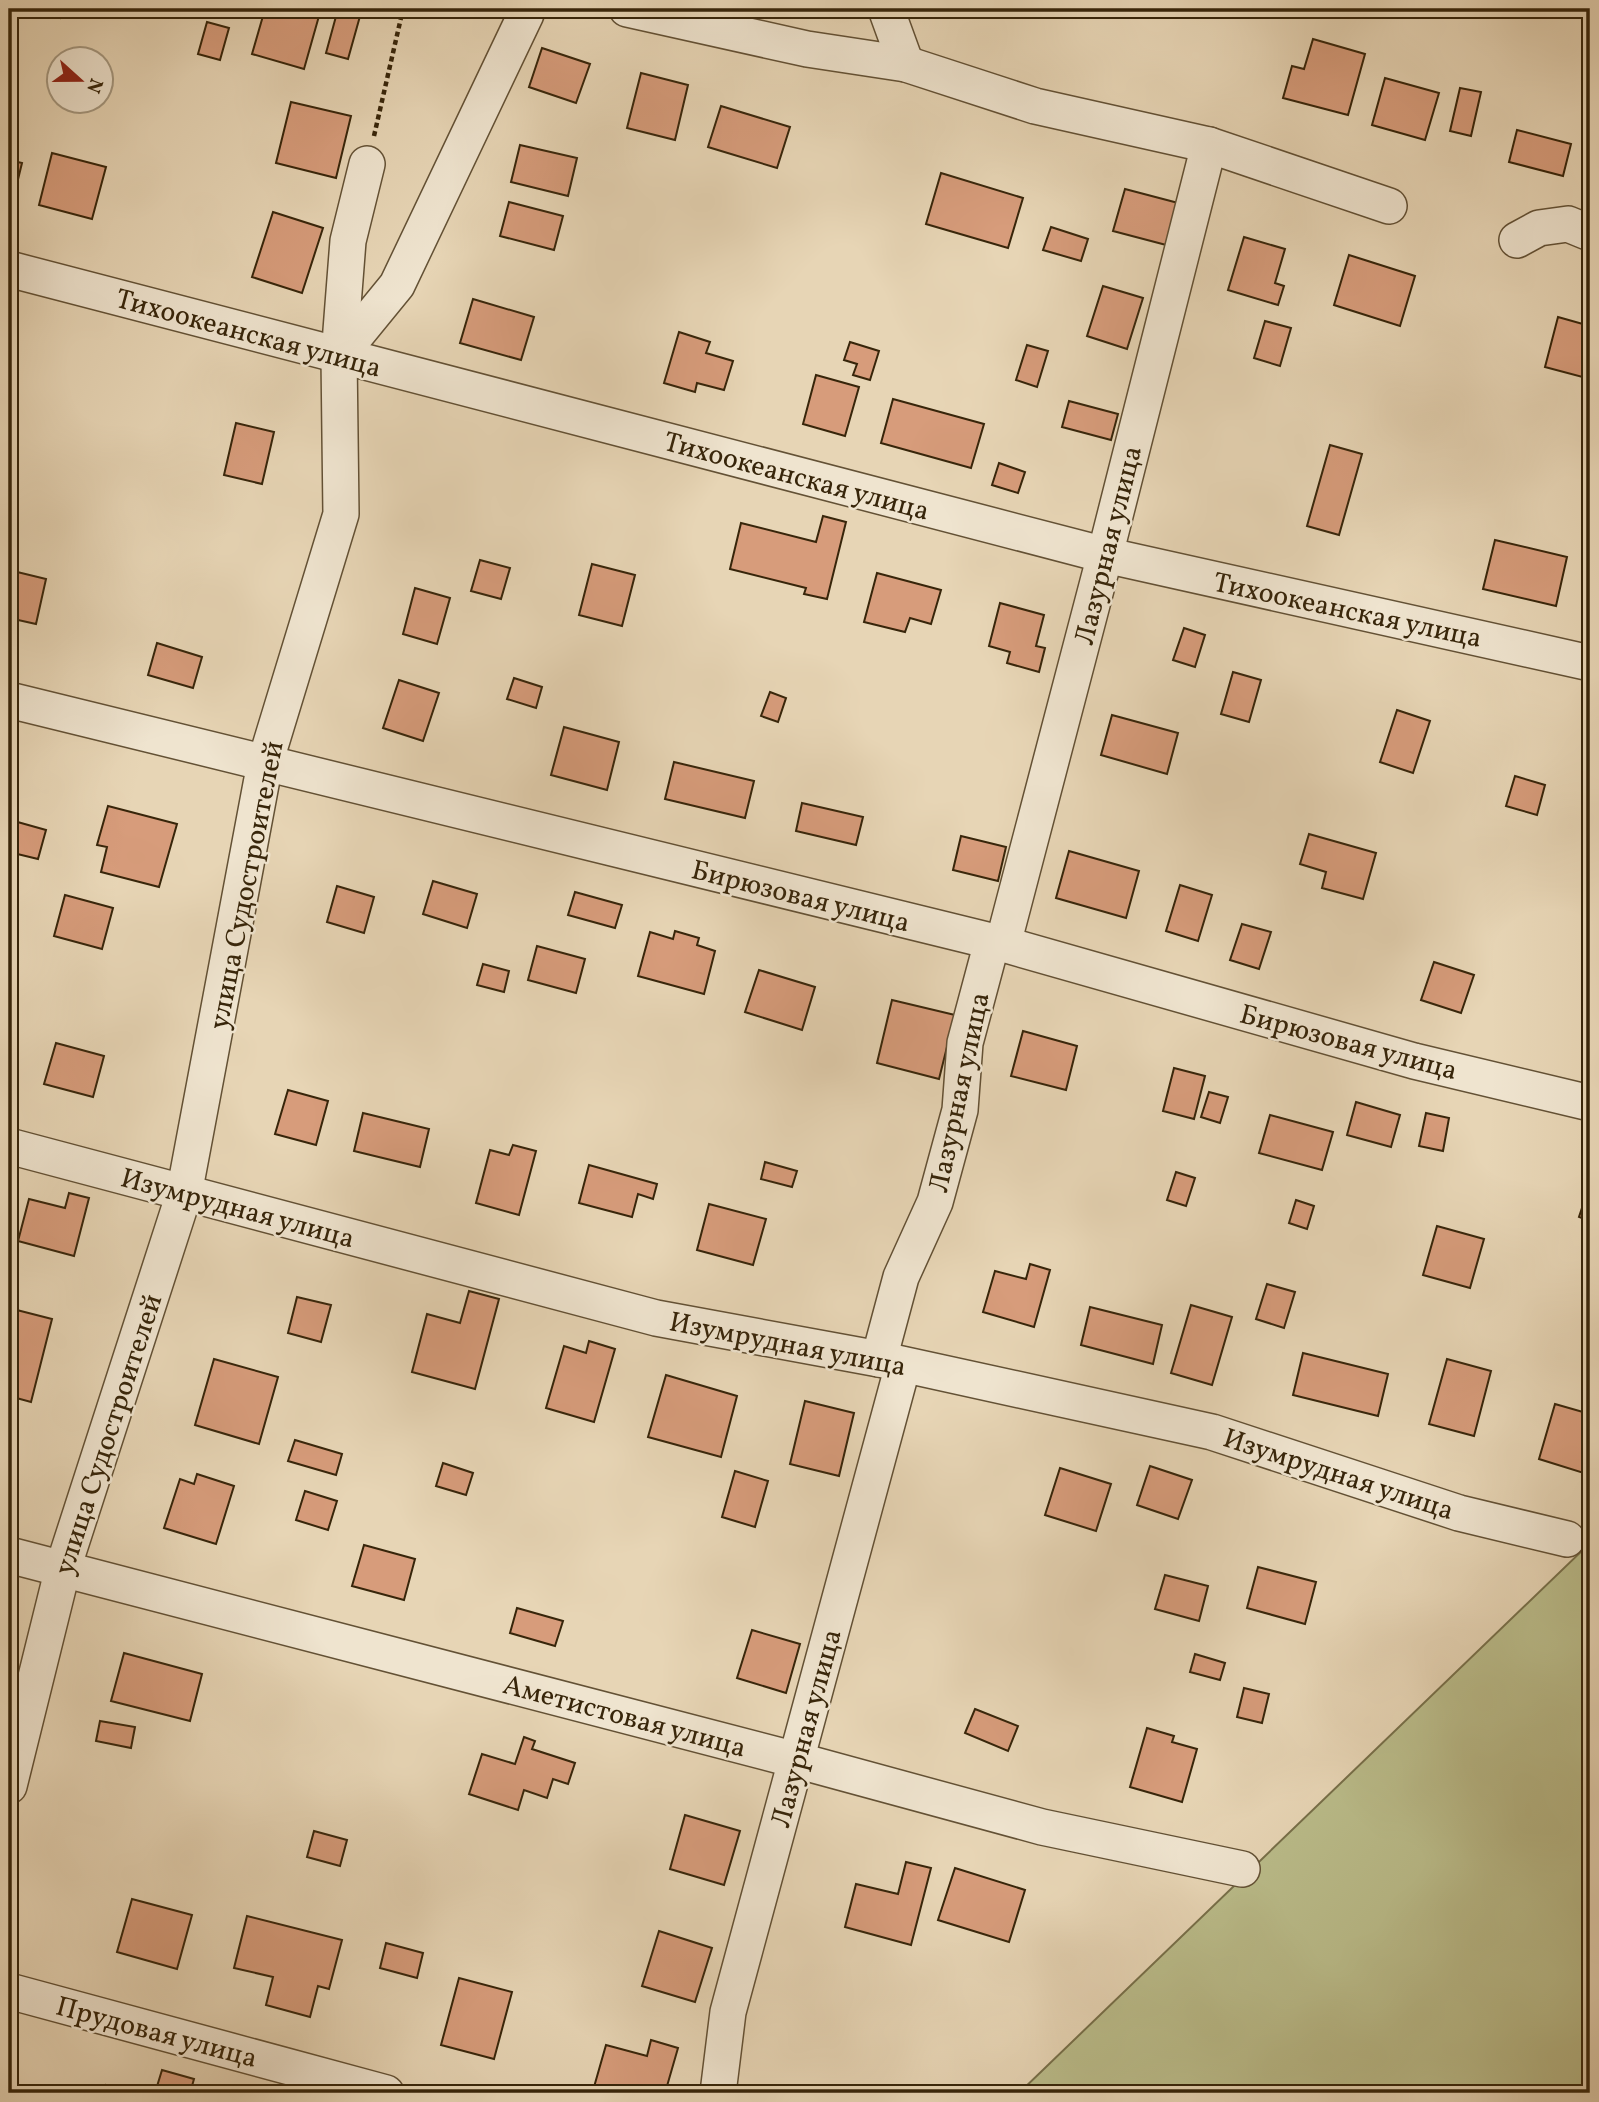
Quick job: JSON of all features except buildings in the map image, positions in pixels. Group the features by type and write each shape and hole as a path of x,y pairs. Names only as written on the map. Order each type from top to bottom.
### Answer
{"street":[{"path":"627,9 807,49 906,64 1035,106 1209,145 1389,206"},
{"path":"886,9 906,64"},
{"path":"339,356 397,285 526,14"},
{"name":"Лазурная улица","path":"718,2093 727,2012 796,1760 891,1362 901,1276 935,1202 943,1175 960,1110 965,1043 998,943 1105,555 1209,145"},
{"name":"улица Судостроителей","path":"9,1786 63,1568 184,1194 265,763 341,514 339,356 348,241 368,164"},
{"path":"1517,240 1539,228 1568,224 1590,233"},
{"name":"Тихоокеанская улица","path":"9,269 1105,555 1590,663"},
{"name":"Бирюзовая улица","path":"9,700 998,943 1414,1061 1590,1103"},
{"name":"Изумрудная улица","path":"9,1146 656,1318 891,1362 1212,1432 1459,1513 1567,1539"},
{"name":"Аметистовая улица","path":"9,1555 796,1760 1042,1827 1242,1869"},
{"name":"Прудовая улица","path":"9,1991 386,2093"}],"path":[{"path":"368,164 402,9"}],"green space":[{"path":"1590,1543 1590,2093 1019,2093"}]}
